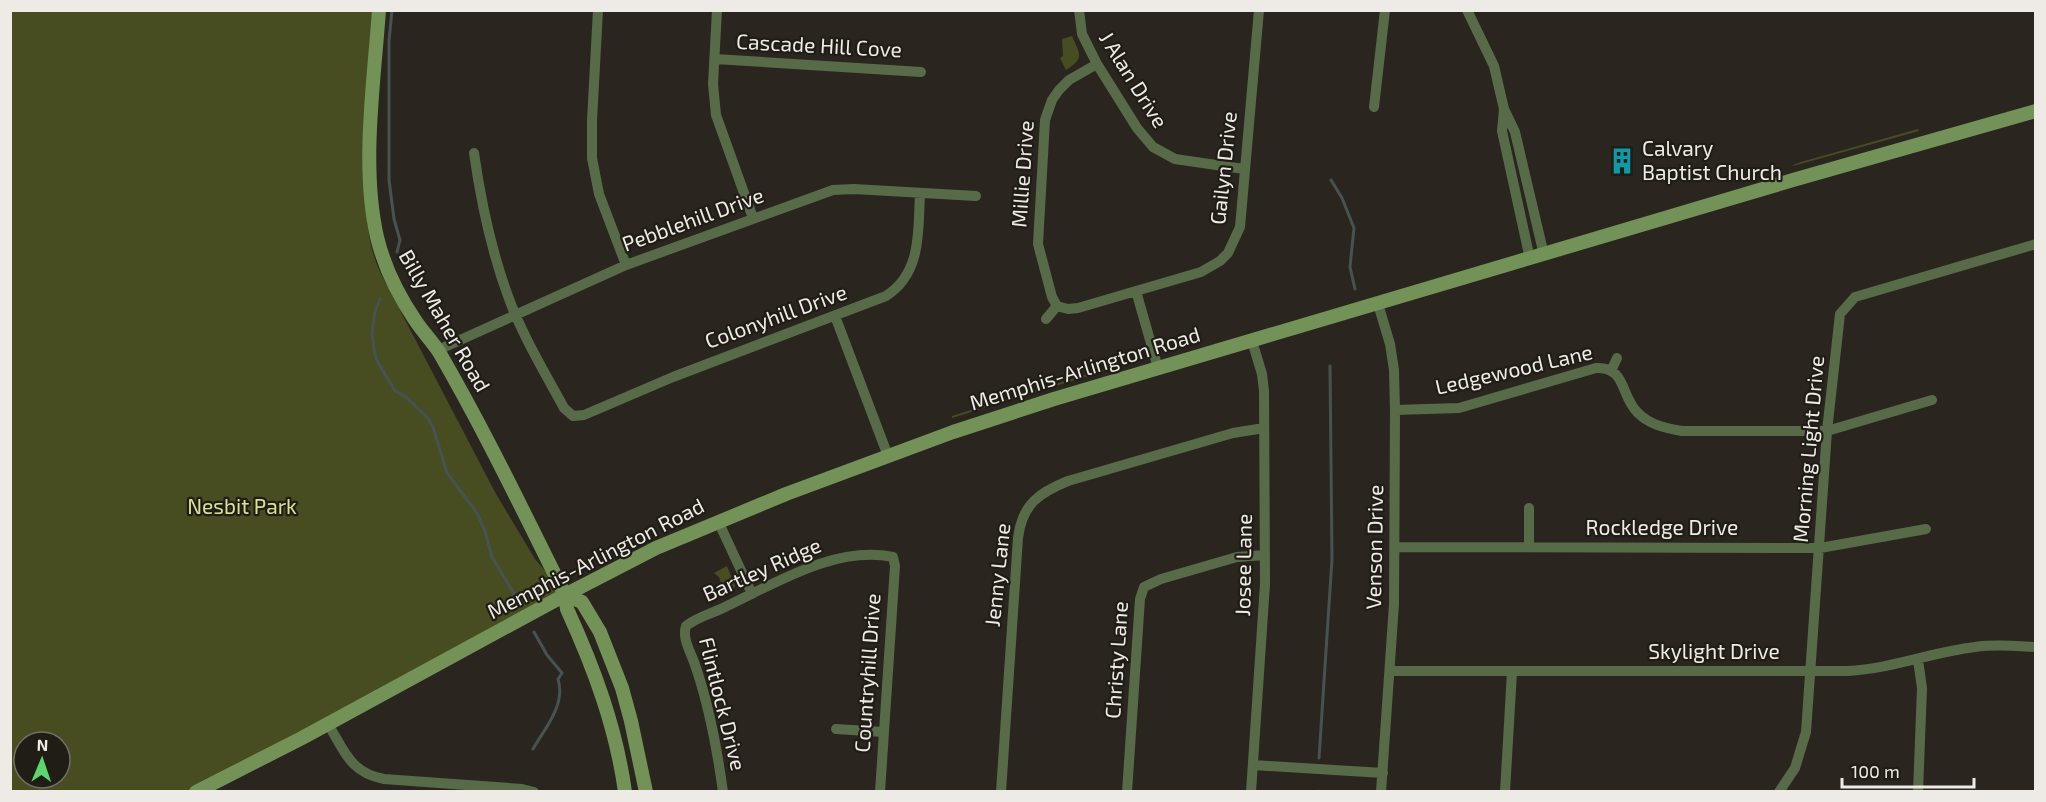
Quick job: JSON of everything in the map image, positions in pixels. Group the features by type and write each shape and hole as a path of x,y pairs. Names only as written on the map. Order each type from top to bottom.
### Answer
{"street":[{"name":"Billy Maher Road","path":"379,10 370,144 372,213 380,250 394,284 415,320 438,350 504,472 565,595 567,609 602,693 619,756 625,792"},
{"path":"598,10 592,158 599,194 626,265"},
{"path":"717,10 713,93 717,121 753,218"},
{"name":"J Alan Drive","path":"1079,10 1082,34 1096,64 1137,128 1153,147 1167,157 1175,159 1244,169"},
{"name":"Gailyn Drive","path":"1057,306 1068,309 1078,308 1201,272 1224,257 1234,243 1240,227 1259,10"},
{"path":"1374,107 1385,10"},
{"path":"1467,10 1494,66 1504,109 1502,131 1537,257"},
{"name":"Cascade Hill Cove","path":"715,59 921,72"},
{"name":"Millie Drive","path":"1057,306 1052,297 1038,241 1045,120 1052,100 1059,90 1069,80 1096,64"},
{"name":"Memphis-Arlington Road","path":"196,792 215,788 565,595 656,548 718,521 888,456 993,418 1158,368 2036,111"},
{"path":"474,153 487,228 508,298 516,316"},
{"name":"Pebblehill Drive","path":"438,350 626,265 833,190 854,189 976,196"},
{"name":"Colonyhill Drive","path":"516,316 572,420 678,374 886,296 904,280 916,254 920,193"},
{"name":"Morning Light Drive","path":"1779,792 1792,775 1803,746 1812,671 1827,431 1840,314 1855,297 2036,244"},
{"path":"1136,291 1158,368"},
{"name":"Venson Drive","path":"1378,304 1390,344 1394,370 1395,410 1394,604 1381,792"},
{"path":"1046,319 1057,306"},
{"path":"835,316 888,456"},
{"name":"Josee Lane","path":"1251,792 1265,584 1264,383 1252,341"},
{"path":"1612,369 1617,358"},
{"name":"Ledgewood Lane","path":"1395,410 1459,408 1596,368 1612,369 1617,374 1634,410 1649,422 1660,427 1682,430 1827,431 1932,400"},
{"name":"Jenny Lane","path":"1001,792 1018,538 1020,523 1027,509 1039,495 1049,488 1068,481 1233,433 1264,428"},
{"path":"1529,508 1529,548"},
{"path":"718,521 752,594"},
{"name":"Rockledge Drive","path":"1395,547 1820,548 1926,529"},
{"name":"Bartley Ridge","path":"686,626 831,560 863,555 893,557"},
{"name":"Christy Lane","path":"1126,792 1142,591 1148,584 1161,579 1237,557 1265,555"},
{"name":"Countryhill Drive","path":"880,792 894,578 893,557"},
{"path":"565,595 582,602 600,632 622,688 646,792"},
{"name":"Flintlock Drive","path":"686,626 685,636 710,718 723,792"},
{"name":"Skylight Drive","path":"1390,671 1859,671 1983,646 2036,646"},
{"path":"1918,660 1922,688 1918,792"},
{"path":"1505,792 1512,672"},
{"path":"328,724 349,760 362,773 394,780 522,789 534,792"},
{"path":"836,729 884,732"},
{"path":"1253,765 1383,773"}],"green space":[{"name":"Nesbit Park","path":"10,11 381,11 367,205 371,247 380,272 496,494 535,559 566,595 196,791 11,791"},
{"path":"1072,36 1079,56 1076,62 1066,70 1060,58 1063,56 1062,39"},
{"path":"1918,129 1919,131 1793,166 1801,162"},
{"path":"1138,355 1130,363 952,418 952,416 1130,361"},
{"path":"727,566 735,586 723,597 719,588 722,587 719,577 714,573"}],"waterway":[{"path":"392,10 389,41 389,180 394,219 400,240 397,252"},
{"path":"1331,180 1342,198 1354,228 1350,267 1355,289"},
{"path":"380,299 375,311 372,333 377,361 395,391 406,397 427,417 433,427 447,473 477,513 492,557 519,602"},
{"path":"1319,758 1332,559 1330,366"},
{"path":"533,749 557,707 560,689 558,679 562,673 547,655 534,632"}],"place":[{"name":"Calvary Baptist Church","path":"1622,161"}]}
